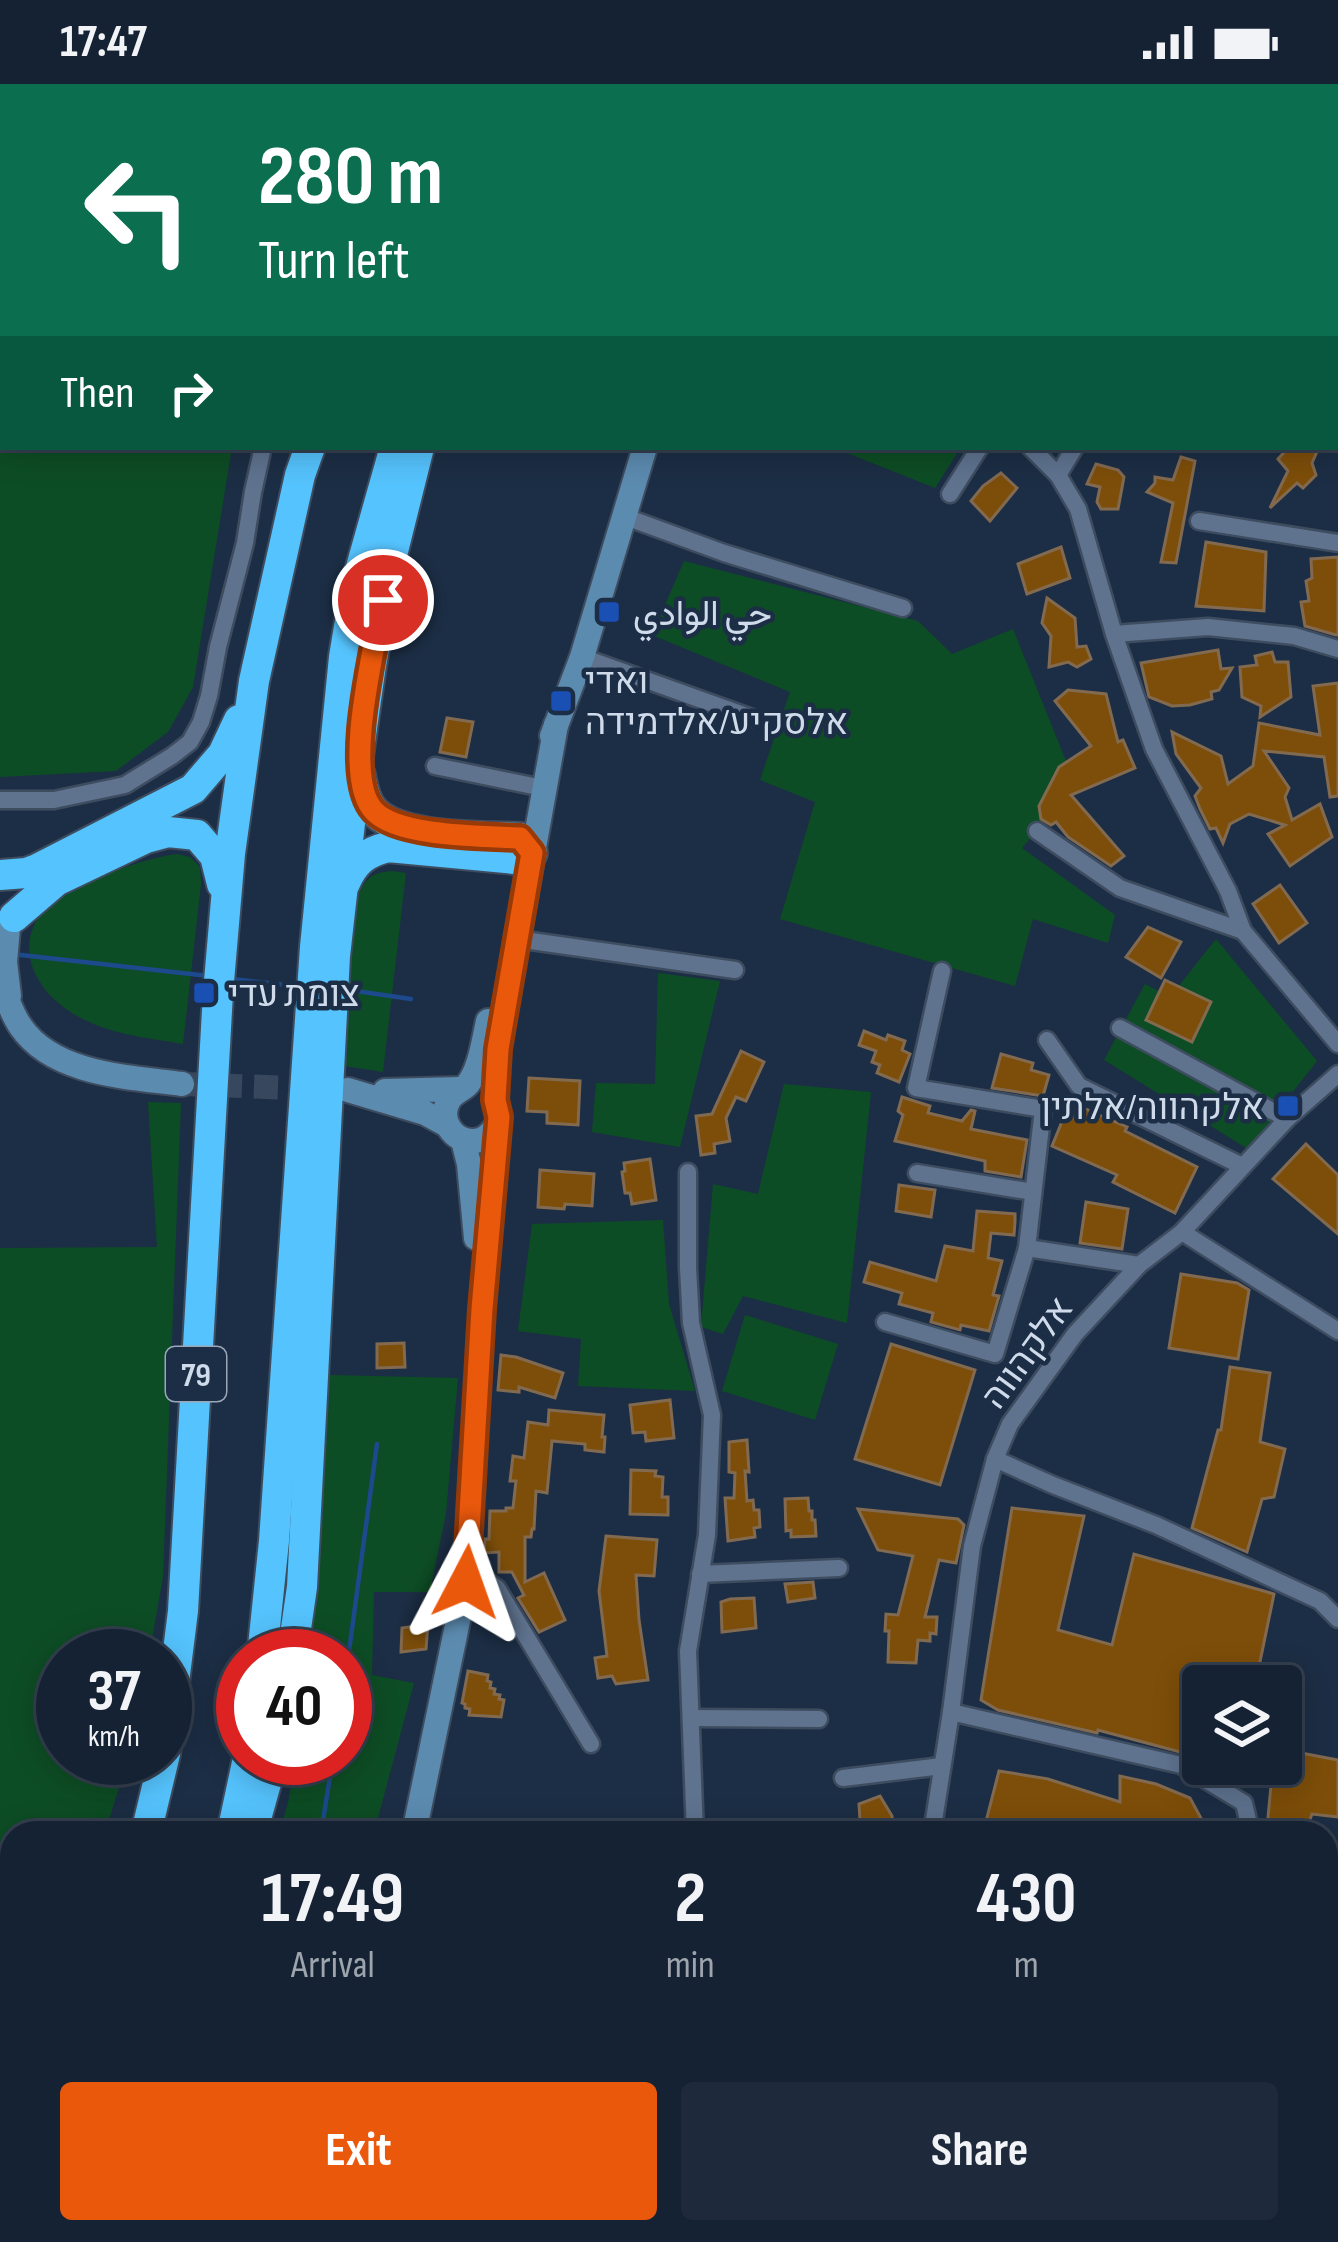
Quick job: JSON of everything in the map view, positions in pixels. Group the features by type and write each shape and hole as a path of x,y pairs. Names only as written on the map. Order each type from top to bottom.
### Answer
{"highway":[{"name":"79","path":"181,1629 230,854 254,681 309,450"},
{"path":"265,1629 315,947 344,657 356,584 394,450"},
{"path":"296,1629 302,1587 335,956 359,744 389,567 418,450"},
{"path":"0,875 38,869 193,789 223,754 254,681"},
{"path":"359,744 361,782 374,812 409,829 522,850"},
{"path":"7,926 56,881 168,832 197,835 209,847 225,910"},
{"path":"343,889 362,857 388,847 522,850"},
{"name":"79","path":"149,1821 158,1785"},
{"path":"235,1821 242,1785"},
{"path":"255,1821 265,1785"}],"street":[{"path":"0,800 54,800 125,785 190,742 209,696 262,450"},
{"path":"482,1309 469,1164 445,1109 478,1061 533,786 582,657 644,450"},
{"path":"950,494 978,450"},
{"path":"1033,450 1058,475 1078,509 1154,749 1228,891 1243,931 1338,1044"},
{"path":"1058,475 1073,450"},
{"path":"623,516 724,553 903,608"},
{"path":"1199,521 1338,543"},
{"path":"1114,634 1208,627 1294,636 1338,649"},
{"path":"582,657 752,718"},
{"path":"495,1100 498,1049 517,939 522,850 556,725"},
{"path":"435,766 533,786"},
{"path":"1037,831 1120,888 1243,931"},
{"path":"0,875 14,893 7,926 6,993 20,1026 74,1065 182,1084"},
{"path":"517,939 735,970"},
{"path":"885,1322 995,1354 1027,1248 1043,1109 916,1088 942,971"},
{"path":"1120,1028 1287,1119"},
{"path":"1047,1040 1079,1086 1242,1166"},
{"name":"אלקהווה","path":"934,1821 972,1546 995,1459 1010,1424 1075,1334 1138,1265 1182,1232 1287,1119 1338,1074"},
{"path":"416,1821 467,1568 499,1108 483,1089 354,1090 425,1113 478,1141 496,1126"},
{"path":"688,1172 692,1323 712,1415 707,1535 688,1651 695,1821"},
{"path":"917,1173 1034,1192"},
{"path":"1182,1232 1338,1331"},
{"path":"1027,1248 1138,1265"},
{"path":"995,1459 1156,1525 1320,1601 1338,1619"},
{"path":"467,1568 496,1588 591,1744"},
{"path":"700,1574 839,1568"},
{"path":"951,1712 1181,1765 1244,1803 1248,1821"},
{"path":"691,1718 819,1719"},
{"path":"843,1778 942,1766"}],"green space":[{"path":"0,450 232,450 193,687 168,732 116,771 0,777"},
{"path":"840,450 959,450 935,488"},
{"path":"684,561 918,621 952,654 1013,629 1076,786 1022,848 1115,915 1108,943 1033,919 1015,986 780,919 815,802 760,780 790,692 652,635"},
{"path":"177,854 190,857 200,867 201,884 183,1044 107,1029 64,1008 49,994 31,961 29,944 44,910 85,882"},
{"path":"406,873 383,1072 338,1065 357,897 370,877"},
{"path":"1216,939 1317,1061 1248,1149 1104,1060 1145,984 1170,997"},
{"path":"658,973 720,981 680,1147 592,1132 596,1083 655,1084"},
{"path":"784,1084 871,1092 847,1323 743,1296 723,1334 701,1327 713,1184 758,1194"},
{"path":"148,1102 181,1103 163,1577 154,1629 36,1629 36,1785 120,1785 109,1821 0,1821 0,1248 157,1247"},
{"path":"663,1220 669,1304 695,1391 578,1386 581,1339 518,1331 532,1224"},
{"path":"745,1315 838,1344 815,1420 722,1391"},
{"path":"330,1375 458,1378 446,1513 430,1592 374,1592 372,1675 372,1629 312,1629"},
{"path":"372,1675 414,1683 377,1821 283,1821 291,1785 372,1785"}],"building":[{"path":"1286,450 1318,450 1312,463 1316,475 1303,488 1297,483 1270,508 1288,471 1278,459"},
{"path":"1181,457 1195,461 1176,563 1161,562 1173,503 1147,492 1155,477 1173,480"},
{"path":"1096,464 1118,470 1124,477 1118,509 1101,509 1097,502 1100,487 1087,484"},
{"path":"1001,473 1017,488 990,521 971,501"},
{"path":"1206,542 1266,552 1264,611 1196,606"},
{"path":"1061,547 1070,578 1027,594 1018,564"},
{"path":"1338,557 1336,635 1305,626 1301,602 1309,601 1306,581 1312,578 1311,559"},
{"path":"1047,598 1075,618 1077,647 1086,646 1091,659 1077,667 1068,662 1049,667 1051,636 1042,623"},
{"path":"1218,650 1221,669 1232,668 1219,690 1211,692 1212,699 1172,706 1149,697 1141,663"},
{"path":"1272,652 1275,662 1288,662 1291,697 1260,717 1261,706 1242,697 1240,667 1257,665 1255,656"},
{"path":"1338,683 1338,796 1330,797 1324,757 1264,751 1289,788 1285,797 1292,820 1320,804 1332,837 1290,866 1268,834 1285,825 1249,814 1230,824 1223,843 1200,809 1195,796 1201,788 1176,754 1172,732 1221,756 1228,784 1253,766 1259,723 1320,735 1313,686"},
{"path":"1068,690 1106,694 1118,742 1123,740 1135,768 1071,795 1124,856 1111,866 1068,837 1056,822 1051,825 1041,819 1039,806 1059,767 1091,746 1055,701"},
{"path":"447,718 473,722 466,757 440,752"},
{"path":"1280,885 1307,923 1279,943 1253,904"},
{"path":"1148,927 1181,942 1161,978 1126,957"},
{"path":"1165,980 1211,1002 1192,1042 1146,1020"},
{"path":"864,1031 905,1041 902,1050 910,1054 899,1082 877,1073 880,1065 872,1062 876,1051 859,1045"},
{"path":"741,1051 764,1062 746,1101 736,1097 726,1118 730,1141 714,1144 715,1153 701,1155 696,1116 712,1114"},
{"path":"1001,1054 1033,1063 1031,1070 1049,1075 1043,1096 992,1088"},
{"path":"529,1078 580,1081 578,1125 547,1123 547,1112 527,1111"},
{"path":"902,1097 930,1106 928,1113 962,1121 975,1111 971,1129 1027,1140 1021,1177 985,1171 985,1161 895,1141 903,1115 898,1111"},
{"path":"1070,1102 1127,1127 1125,1131 1197,1167 1175,1213 1113,1182 1117,1175 1052,1146"},
{"path":"1306,1144 1338,1175 1338,1234 1273,1179"},
{"path":"650,1159 656,1200 632,1204 630,1193 625,1193 624,1163"},
{"path":"540,1170 594,1174 592,1206 538,1207"},
{"path":"899,1185 935,1190 931,1217 896,1211"},
{"path":"1086,1202 1128,1209 1122,1249 1080,1243"},
{"path":"977,1211 1015,1214 1014,1235 991,1233 988,1258 1002,1261 989,1331 931,1322 933,1313 899,1304 902,1293 864,1282 870,1262 936,1281 945,1246 973,1251"},
{"path":"1181,1274 1237,1283 1249,1290 1238,1359 1169,1348"},
{"path":"404,1343 405,1367 377,1368 377,1344"},
{"path":"891,1344 975,1370 940,1485 855,1459"},
{"path":"501,1355 563,1373 555,1398 519,1387 519,1392 498,1390"},
{"path":"1230,1367 1270,1373 1260,1442 1285,1449 1274,1497 1262,1499 1247,1552 1192,1528 1221,1430"},
{"path":"670,1400 674,1438 646,1441 645,1432 633,1433 630,1405"},
{"path":"549,1410 604,1415 605,1437 604,1452 585,1450 585,1444 552,1441 547,1493 536,1491 534,1529 531,1537 525,1537 525,1582 544,1573 565,1620 539,1632 518,1598 524,1595 512,1572 499,1572 499,1552 484,1553 490,1511 513,1508 513,1456 524,1458 528,1422 548,1425"},
{"path":"747,1440 747,1501 753,1500 754,1510 759,1510 760,1527 754,1528 755,1537 728,1541 725,1498 734,1498 735,1473 729,1472 729,1442"},
{"path":"631,1470 656,1471 655,1476 663,1477 662,1497 668,1497 668,1515 630,1514"},
{"path":"808,1498 816,1536 791,1537 791,1530 786,1531 785,1499"},
{"path":"1012,1508 1084,1516 1058,1630 1112,1645 1134,1554 1274,1594 1259,1665 1182,1665 1182,1752 998,1710 981,1700"},
{"path":"858,1509 958,1519 964,1525 956,1563 939,1560 925,1617 937,1617 936,1634 930,1633 930,1641 918,1640 916,1663 888,1662 889,1631 885,1631 886,1614 898,1615 913,1556 878,1550"},
{"path":"606,1536 657,1540 654,1576 636,1575 648,1680 616,1684 612,1676 598,1678 595,1658 607,1656 599,1591"},
{"path":"813,1582 815,1598 788,1602 785,1584"},
{"path":"754,1598 756,1628 722,1632 721,1602"},
{"path":"428,1624 426,1649 401,1652 402,1628"},
{"path":"468,1671 488,1675 490,1688 504,1700 501,1717 469,1715 470,1709 462,1703"},
{"path":"1302,1753 1338,1760 1338,1817 1312,1814 1309,1821 1268,1821 1271,1785 1302,1785"},
{"path":"999,1771 1048,1779 1120,1802 1120,1776 1156,1784 1190,1798 1202,1821 986,1821"},
{"path":"880,1796 892,1821 860,1821 859,1804"}],"waterway":[{"path":"12,954 209,976"},
{"path":"232,979 295,986"},
{"path":"356,991 411,999"},
{"path":"352,1629 377,1444"},
{"path":"323,1821 329,1785"}],"tunnel":[{"path":"182,1084 323,1089"}],"place":[{"name":"حي الوادي","path":"609,612"},
{"name":"ואדי אלסקיע/אלדמידה","path":"561,701"},
{"name":"צומת עדי","path":"204,993"},
{"name":"אלקהווה/אלתין","path":"1288,1106"}],"route":[{"path":"383,600 359,744 361,782 374,812 409,829 520,838 532,853 498,1049 495,1100 499,1117 466,1582"}]}
